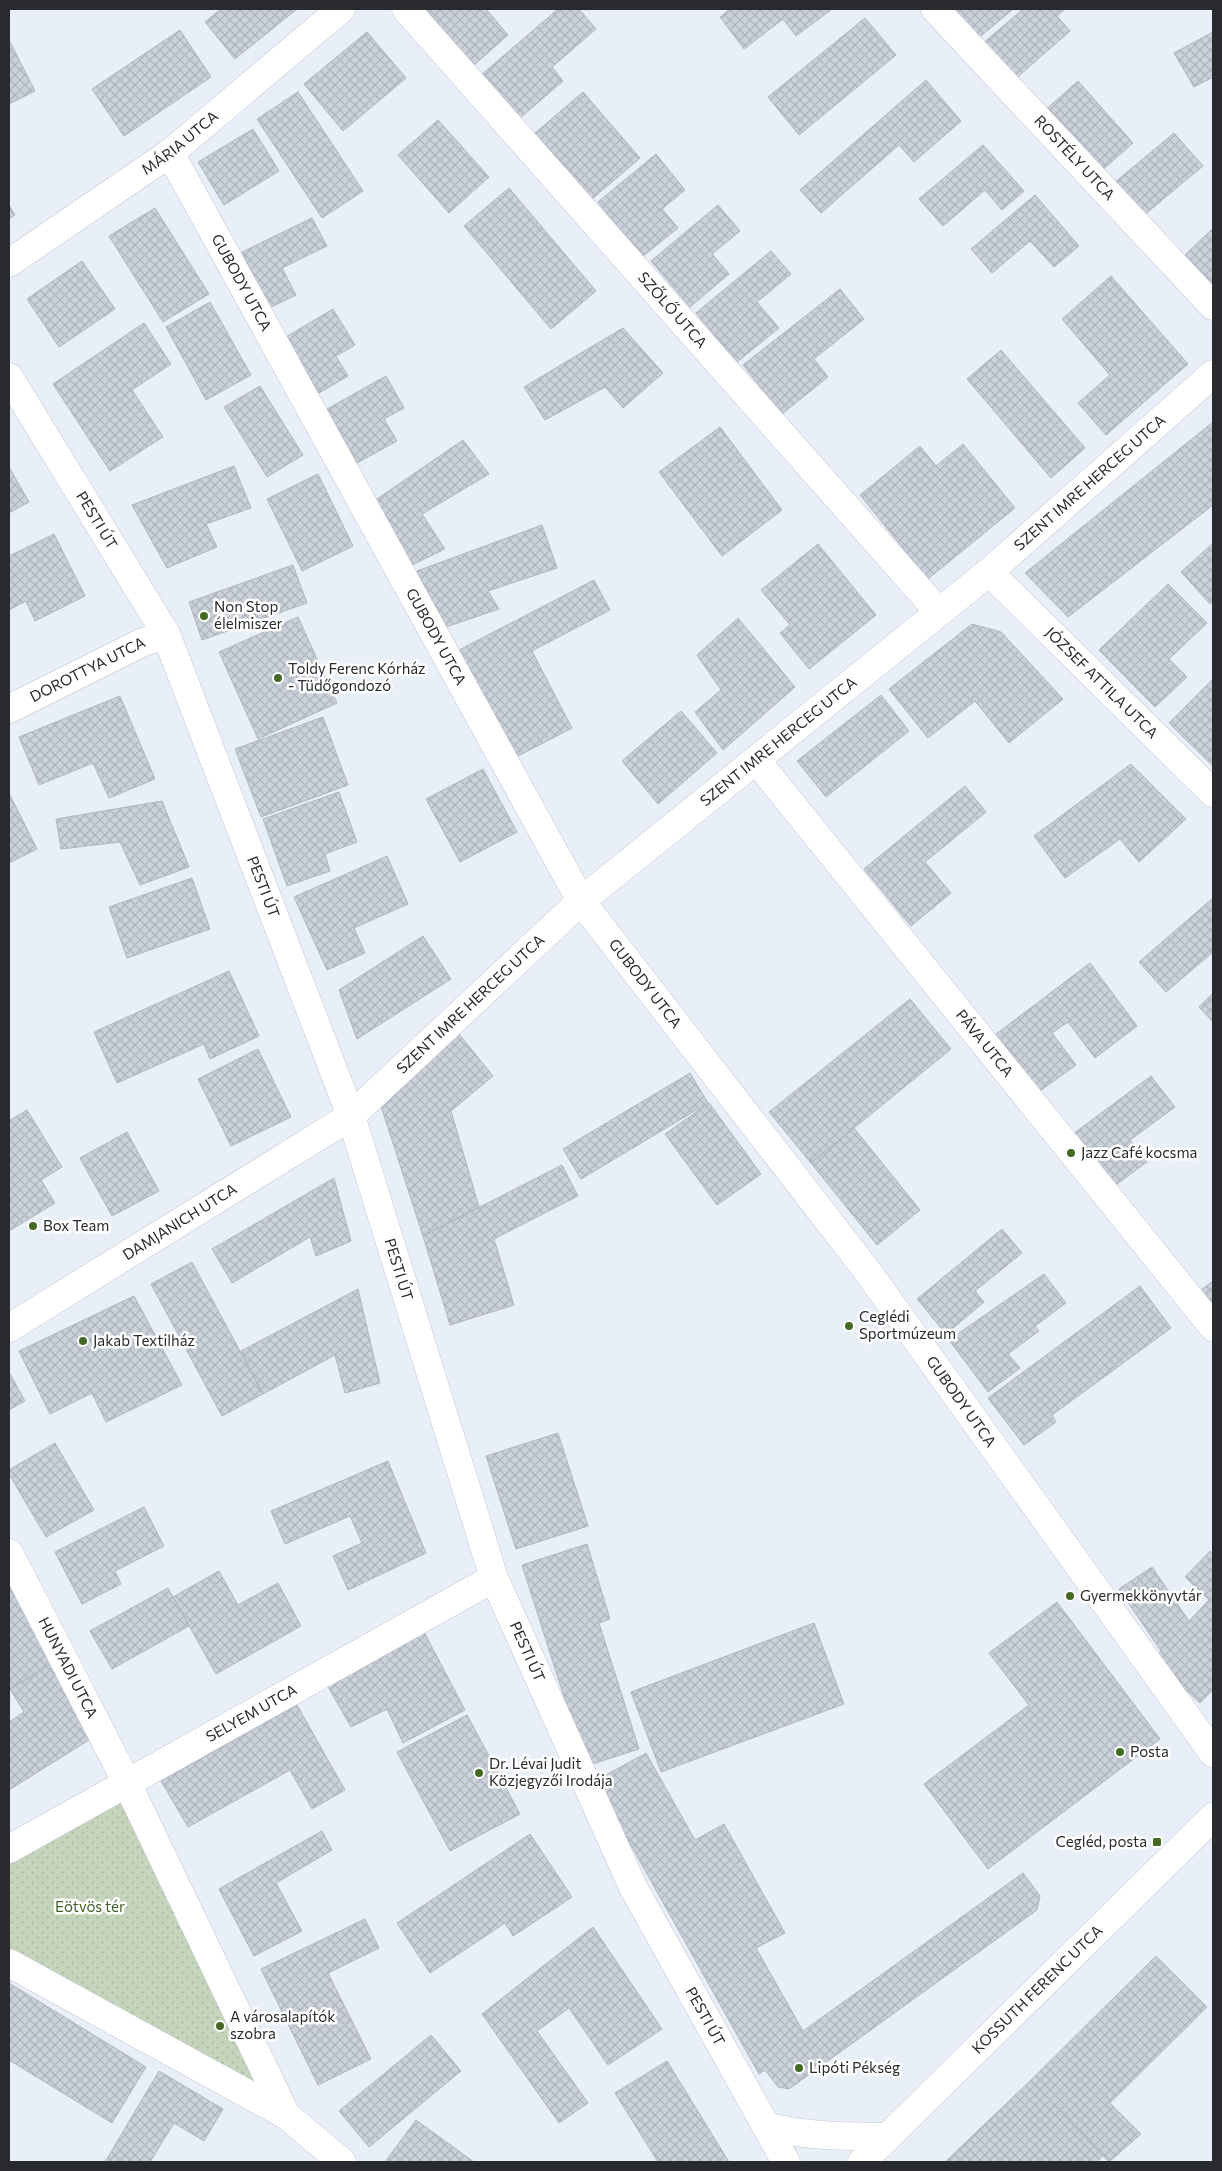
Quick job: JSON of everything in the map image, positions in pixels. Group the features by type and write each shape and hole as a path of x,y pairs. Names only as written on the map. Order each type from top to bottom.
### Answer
{"street":[{"name":"MÁRIA UTCA","path":"9,264 170,153 342,9"},
{"name":"SZŐLŐ UTCA","path":"406,9 939,612"},
{"name":"ROSTÉLY UTCA","path":"935,9 1213,306"},
{"name":"GUBODY UTCA","path":"170,153 581,901 868,1272 1213,1753"},
{"name":"SZENT IMRE HERCEG UTCA","path":"351,1116 581,901 989,572 1213,374"},
{"name":"PESTI ÚT","path":"9,377 166,634 351,1116 494,1578 633,1887 786,2162"},
{"name":"JÓZSEF ATTILA UTCA","path":"989,572 1213,793"},
{"name":"DOROTTYA UTCA","path":"9,709 141,642 166,634"},
{"name":"PÁVA UTCA","path":"756,760 1213,1327"},
{"name":"DAMJANICH UTCA","path":"9,1328 351,1116"},
{"name":"HUNYADI UTCA","path":"9,1553 127,1783"},
{"name":"SELYEM UTCA","path":"9,1849 494,1578"},
{"path":"127,1783 286,2115"},
{"name":"KOSSUTH FERENC UTCA","path":"862,2162 1213,1818"},
{"path":"9,1963 286,2115 342,2162"},
{"path":"766,2126 794,2134 888,2136"}],"green space":[{"name":"Eötvös tér","path":"125,1792 270,2096 9,1955 9,1857"}],"building":[{"path":"221,9 297,9 235,59 205,22"},
{"path":"426,9 486,9 508,35 474,65"},
{"path":"558,9 579,9 596,29 552,67 563,81 519,119 481,75"},
{"path":"730,9 832,9 796,36 783,19 744,49 720,17"},
{"path":"949,9 1011,9 1012,10 975,41"},
{"path":"1023,9 1065,9 1057,16 1070,31 1013,81 981,45"},
{"path":"865,18 896,55 799,135 768,97"},
{"path":"180,30 211,77 124,136 92,89"},
{"path":"367,32 406,78 343,131 304,84"},
{"path":"1213,32 1213,77 1194,87 1174,53"},
{"path":"9,40 35,91 9,104"},
{"path":"926,80 961,121 914,162 899,145 821,213 800,190"},
{"path":"1078,81 1133,143 1098,174 1043,112"},
{"path":"298,92 363,191 322,218 257,119"},
{"path":"583,92 640,158 591,200 534,134"},
{"path":"438,120 489,177 449,213 398,155"},
{"path":"253,129 279,171 224,205 198,162"},
{"path":"1174,133 1203,166 1143,216 1114,183"},
{"path":"983,145 1024,191 1002,210 985,190 943,226 919,199"},
{"path":"656,154 685,190 662,209 678,228 642,257 598,202"},
{"path":"509,188 596,291 551,329 464,226"},
{"path":"1035,195 1079,246 1054,267 1030,241 992,273 971,249"},
{"path":"9,205 15,215 9,219"},
{"path":"718,205 740,231 712,254 729,274 690,307 651,261"},
{"path":"155,208 209,294 163,322 109,236"},
{"path":"312,218 327,246 282,268 296,295 269,308 242,252"},
{"path":"1213,228 1213,293 1181,259"},
{"path":"771,251 791,274 757,302 779,328 737,362 696,313"},
{"path":"82,261 115,309 59,347 27,299"},
{"path":"1111,276 1188,364 1106,435 1078,403 1110,375 1062,319"},
{"path":"840,289 864,319 814,359 828,377 782,414 743,365"},
{"path":"210,302 251,375 206,400 166,327"},
{"path":"333,309 355,345 336,356 348,376 319,393 286,337"},
{"path":"144,323 171,364 132,390 163,437 110,471 53,384"},
{"path":"623,328 663,373 623,408 605,387 545,420 524,387"},
{"path":"1001,350 1085,448 1051,478 967,379"},
{"path":"386,376 404,408 384,419 397,441 357,463 327,409"},
{"path":"260,386 303,455 267,477 224,407"},
{"path":"1213,422 1213,505 1068,617 1025,573"},
{"path":"720,427 782,510 722,556 659,472"},
{"path":"463,440 489,474 422,514 445,549 410,566 374,501"},
{"path":"963,444 1015,508 928,579 860,495 920,446 936,466"},
{"path":"234,466 251,508 206,524 217,547 167,568 132,505"},
{"path":"9,467 29,502 9,513"},
{"path":"318,474 353,546 302,571 267,499"},
{"path":"542,525 557,568 488,591 499,609 446,627 417,571"},
{"path":"54,534 85,596 35,621 26,601 9,610 9,556"},
{"path":"1213,543 1213,601 1210,604 1181,572"},
{"path":"818,544 876,615 809,669 780,633 790,625 761,590"},
{"path":"293,565 307,603 202,640 189,602"},
{"path":"594,580 610,610 532,651 572,728 516,757 459,650"},
{"path":"1168,584 1207,623 1169,659 1187,677 1155,707 1099,650"},
{"name":"Toldy Ferenc Kórház - Tüdőgondozó","path":"298,617 337,703 258,739 219,652"},
{"path":"738,618 795,687 723,750 695,712 721,690 697,655"},
{"path":"972,624 1001,632 1063,699 1009,743 975,701 928,738 889,689"},
{"path":"1213,679 1213,766 1169,723"},
{"path":"881,695 909,731 826,797 797,761"},
{"path":"120,696 155,779 109,798 93,763 39,785 19,737"},
{"path":"681,711 717,753 658,804 622,761"},
{"path":"323,717 348,785 261,817 235,749"},
{"path":"1131,764 1186,819 1139,862 1120,839 1065,878 1034,836"},
{"path":"483,769 517,832 460,862 426,799"},
{"path":"965,786 986,812 925,862 951,893 911,926 864,869"},
{"path":"339,792 357,842 325,854 330,871 287,886 263,819"},
{"path":"9,793 37,849 9,863"},
{"path":"162,801 189,867 140,885 120,842 61,849 56,819"},
{"path":"387,856 408,904 354,928 365,953 327,970 294,897"},
{"path":"192,878 210,929 127,958 109,907"},
{"path":"1213,898 1213,952 1166,992 1139,962"},
{"path":"423,936 451,979 357,1039 339,990"},
{"path":"1090,963 1137,1026 1095,1058 1068,1022 1052,1033 1076,1065 1040,1091 996,1034"},
{"path":"229,971 259,1036 210,1059 204,1044 117,1083 94,1032"},
{"path":"1213,993 1213,1022 1199,1007"},
{"path":"910,999 951,1049 811,1163 769,1112"},
{"path":"459,1034 493,1076 451,1111 479,1207 423,1236 379,1100"},
{"path":"258,1049 291,1117 231,1146 198,1079"},
{"path":"690,1073 708,1103 581,1179 563,1149"},
{"path":"1151,1076 1175,1107 1130,1140 1147,1162 1113,1187 1073,1134"},
{"path":"709,1103 761,1174 717,1205 665,1134"},
{"path":"27,1110 62,1167 41,1180 55,1203 9,1231 9,1121"},
{"path":"854,1128 920,1210 877,1245 811,1163"},
{"path":"127,1132 159,1191 112,1216 80,1158"},
{"path":"562,1165 578,1196 494,1239 514,1305 450,1325 423,1236"},
{"path":"334,1178 351,1241 316,1256 310,1237 232,1283 212,1249"},
{"path":"1002,1229 1022,1253 975,1291 984,1302 946,1334 917,1299"},
{"path":"192,1262 263,1394 222,1416 151,1284"},
{"path":"1044,1274 1066,1303 1035,1326 1039,1331 1008,1354 1020,1368 988,1392 949,1340"},
{"path":"1213,1281 1213,1306 1201,1290"},
{"path":"1140,1286 1171,1328 1052,1415 1056,1422 1024,1445 988,1398"},
{"path":"358,1289 380,1383 345,1393 335,1355 263,1394 241,1351"},
{"path":"134,1296 182,1385 106,1422 92,1393 50,1414 19,1351"},
{"path":"9,1372 25,1401 9,1410"},
{"path":"558,1433 588,1526 516,1549 486,1456"},
{"path":"55,1443 94,1510 46,1537 9,1474 9,1470"},
{"path":"388,1461 426,1553 348,1590 333,1556 362,1543 350,1516 285,1544 271,1511"},
{"path":"144,1507 164,1546 115,1571 121,1584 82,1604 55,1552"},
{"path":"587,1544 610,1619 599,1623 639,1749 586,1766 522,1565"},
{"path":"1210,1551 1213,1555 1213,1690 1200,1703 1153,1659 1161,1651 1119,1589 1152,1567 1189,1621 1209,1600 1185,1577"},
{"path":"219,1571 238,1605 278,1583 301,1626 216,1674 173,1597"},
{"path":"9,1582 56,1661 10,1689 9,1688"},
{"path":"168,1588 189,1626 112,1669 90,1631"},
{"path":"1057,1602 1160,1739 988,1869 924,1784 1029,1705 989,1653"},
{"path":"814,1623 844,1704 661,1772 631,1692"},
{"path":"423,1630 465,1710 403,1743 387,1709 351,1727 327,1685"},
{"path":"56,1661 97,1735 9,1790 9,1722 24,1712 10,1689"},
{"path":"297,1705 345,1790 312,1809 290,1770 188,1827 161,1781"},
{"path":"467,1715 520,1814 450,1851 397,1752"},
{"path":"646,1753 695,1840 724,1824 785,1933 756,1948 803,2031 1023,1873 1040,1896 1037,1910 789,2089 778,2087 765,2070 759,2074 595,1781"},
{"path":"322,1831 332,1850 276,1883 302,1931 254,1956 219,1889"},
{"path":"530,1834 572,1897 513,1936 505,1923 430,1973 397,1923"},
{"path":"365,1919 379,1948 328,1973 371,2059 318,2085 261,1969"},
{"path":"593,1927 662,2029 608,2065 569,2008 537,2031 588,2103 559,2123 482,2014"},
{"path":"1156,1956 1207,2007 1110,2103 1141,2134 1109,2162 1031,2080"},
{"path":"9,1983 146,2067 112,2123 9,2060"},
{"path":"431,2035 461,2071 369,2147 339,2111"},
{"path":"667,2061 729,2162 658,2162 615,2093"},
{"path":"159,2071 223,2109 204,2141 174,2123 150,2162 105,2162"},
{"path":"1031,2080 1103,2156 1097,2162 945,2162"},
{"path":"416,2120 474,2162 385,2162"}],"place":[{"name":"Non Stop élelmiszer","path":"204,616"},
{"name":"Toldy Ferenc Kórház - Tüdőgondozó","path":"278,678"},
{"name":"Jazz Café kocsma","path":"1071,1153"},
{"name":"Box Team","path":"33,1226"},
{"name":"Ceglédi Sportmúzeum","path":"849,1326"},
{"name":"Jakab Textilház","path":"83,1341"},
{"name":"Gyermekkönyvtár","path":"1070,1596"},
{"name":"Posta","path":"1120,1752"},
{"name":"Dr. Lévai Judit Közjegyzői Irodája","path":"479,1773"},
{"name":"Cegléd, posta","path":"1157,1842"},
{"name":"A városalapítók szobra","path":"220,2026"},
{"name":"Lipóti Pékség","path":"799,2068"}]}
